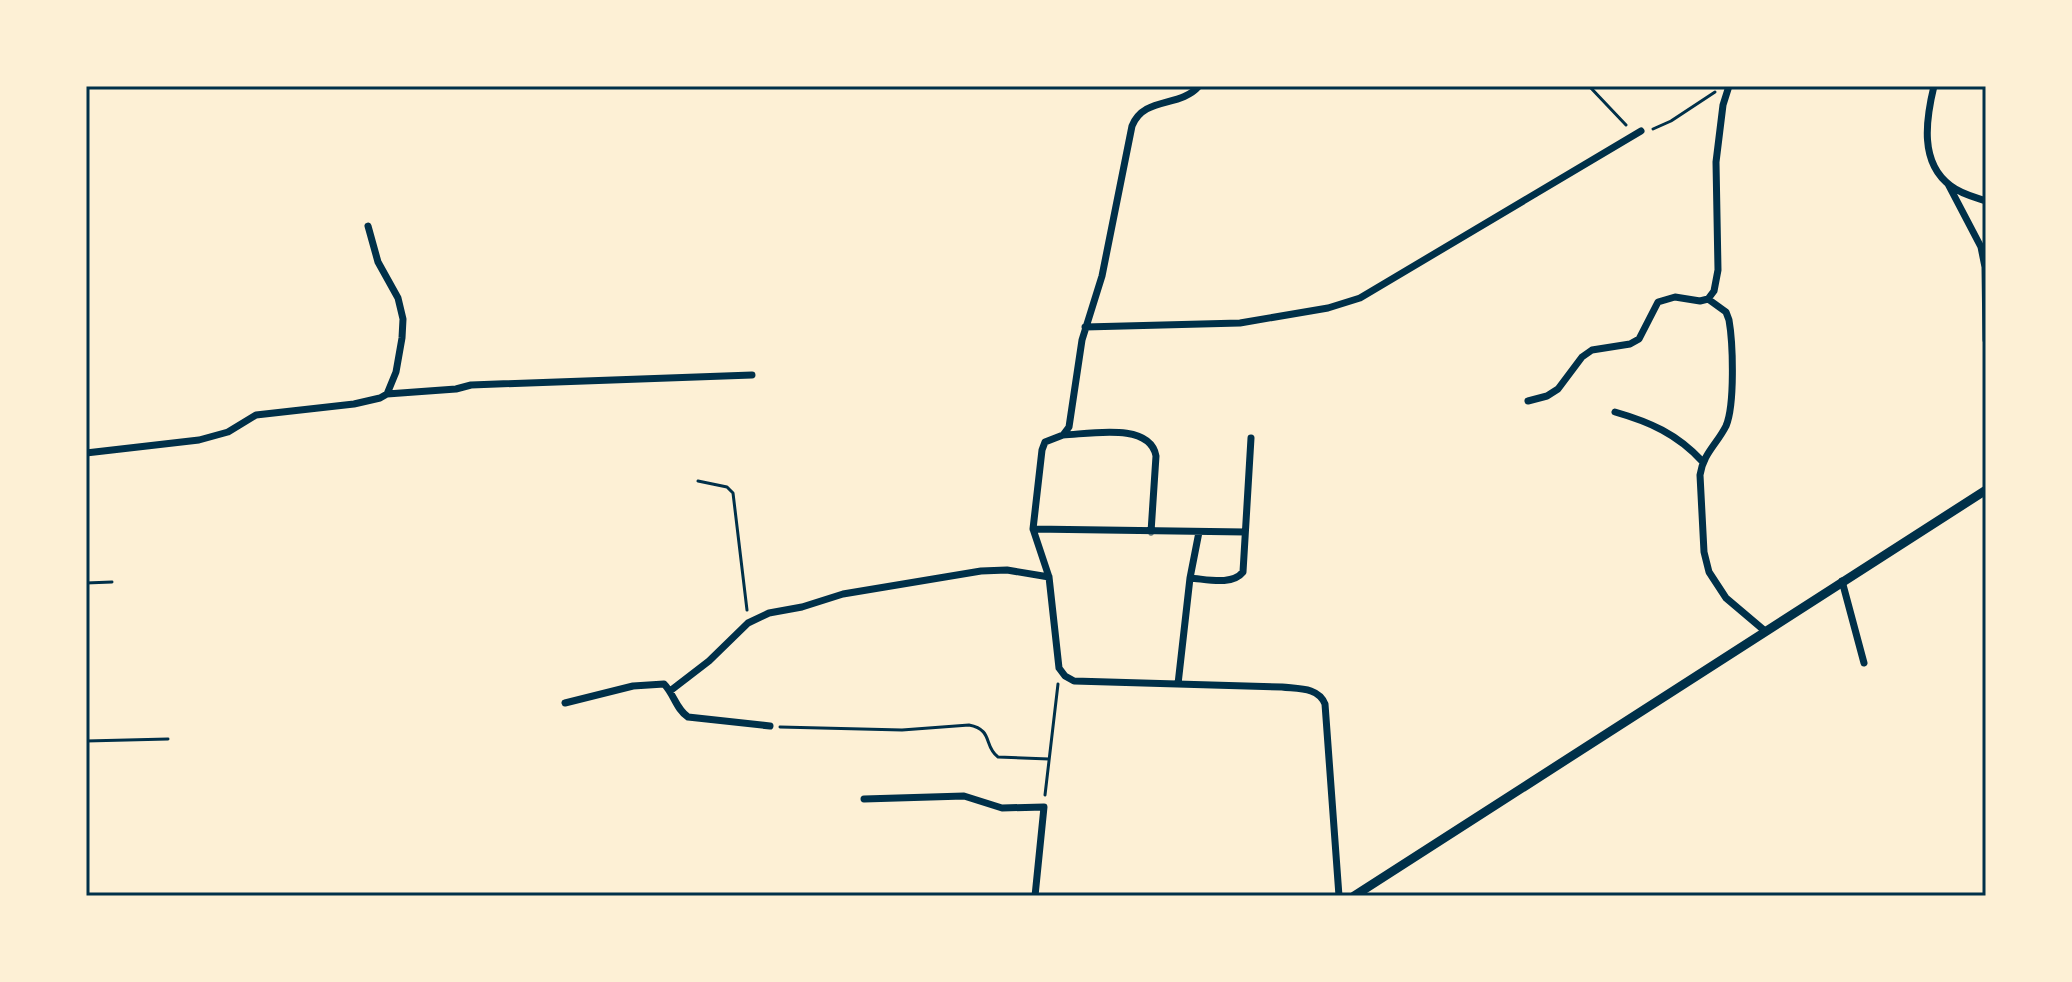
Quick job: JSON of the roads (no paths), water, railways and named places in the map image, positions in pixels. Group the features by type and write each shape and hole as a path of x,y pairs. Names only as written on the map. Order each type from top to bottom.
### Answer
{"street":[{"path":"1063,435 1069,427 1085,327 1102,276 1136,115 1144,109 1188,97 1199,86"},
{"path":"1528,401 1547,396 1558,389 1582,357 1592,350 1630,344 1639,339 1658,302 1675,297 1700,301 1708,299 1714,291 1718,270 1716,162 1727,86"},
{"path":"1934,86 1928,107 1929,149 1981,247 1985,267 1986,340"},
{"path":"1085,327 1240,323 1328,308 1360,298 1641,131"},
{"path":"1948,184 1986,201"},
{"path":"368,226 378,262 402,307 402,338 396,372 387,394"},
{"path":"1708,299 1726,312 1729,320 1732,400 1725,429 1702,461 1704,552 1717,588 1765,631"},
{"path":"86,453 199,440 228,432 256,415 354,404 387,394 471,385 752,375"},
{"path":"1615,412 1665,430 1702,461"},
{"path":"1151,532 1156,456 1155,446 1148,440 1133,433 1063,435 1045,442 1033,529 1049,577 1059,668 1074,681 1282,687 1321,695 1325,704 1339,896"},
{"path":"1190,578 1229,581 1239,578 1243,572 1251,438"},
{"path":"1354,896 1986,490"},
{"path":"1033,529 1245,532"},
{"path":"1178,684 1190,578 1199,532"},
{"path":"670,691 709,661 748,623 769,613 843,594 981,571 1007,570 1049,577"},
{"path":"1842,581 1864,663"},
{"path":"565,703 653,683 664,684 680,712 688,717 770,726"},
{"path":"864,799 964,796 1002,808 1044,807 1035,896"}]}
